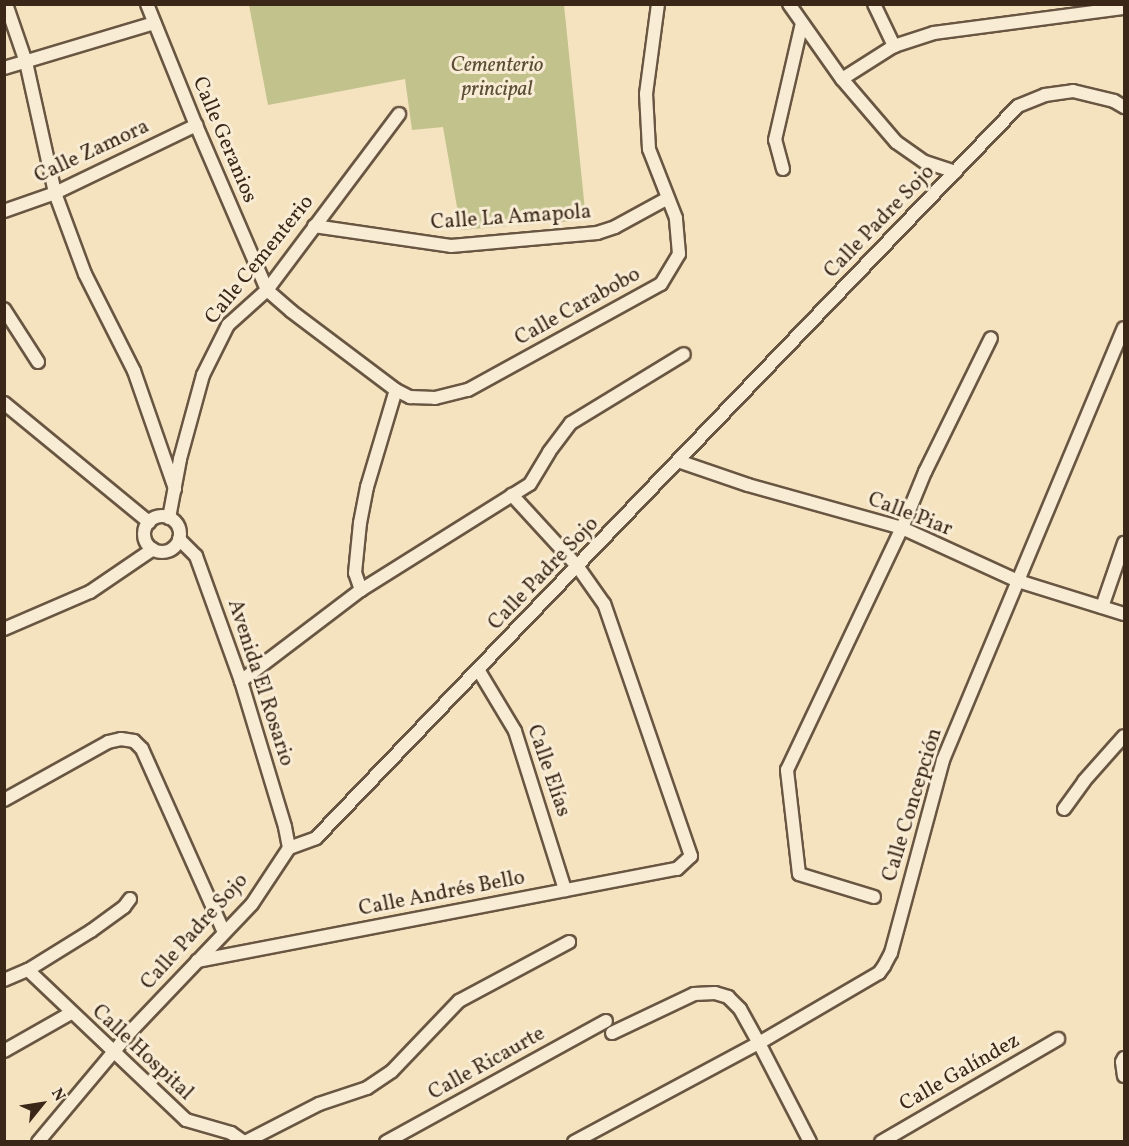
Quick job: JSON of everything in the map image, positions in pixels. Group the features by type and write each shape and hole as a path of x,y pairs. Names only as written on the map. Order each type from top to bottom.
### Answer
{"street":[{"path":"6,4 26,62 55,193 85,274 134,371 175,489"},
{"name":"Calle Geranios","path":"147,4 267,290"},
{"name":"Calle Carabobo","path":"267,290 291,311 396,390 410,397 435,398 468,390 661,284 679,254 676,218 649,150 646,94 658,4"},
{"path":"789,4 842,79 896,142 925,162 955,172"},
{"path":"874,4 894,46"},
{"path":"842,79 894,46 933,33 1118,7"},
{"path":"4,68 154,23"},
{"path":"783,169 775,140 802,24"},
{"name":"Calle Padre Sojo","path":"38,1142 113,1052 252,904 289,848 316,838 479,671 1018,106 1045,95 1072,91 1121,101"},
{"name":"Calle Cementerio","path":"169,518 203,375 228,325 267,290 399,114"},
{"name":"Calle Zamora","path":"4,211 55,193 196,125"},
{"name":"Calle La Amapola","path":"314,226 451,246 597,233 615,227 668,198"},
{"path":"4,309 38,362"},
{"name":"Calle Concepción","path":"574,1142 759,1043 879,973 884,966 891,953 943,760 1125,328"},
{"path":"874,897 799,874 787,770 902,528 925,472 991,338"},
{"path":"241,681 361,590 530,484 549,452 571,423 684,354"},
{"path":"361,590 355,573 360,523 367,487 396,390"},
{"path":"4,403 149,522"},
{"name":"Calle Piar","path":"678,461 748,485 902,528 1018,581 1125,614"},
{"path":"512,495 578,567"},
{"path":"153,549 145,535 149,522 157,517 169,518"},
{"name":"Avenida El Rosario","path":"169,518 179,528 180,539 196,556 241,681 285,827 289,848"},
{"path":"4,629 90,592 153,549 169,551 180,539"},
{"path":"1102,607 1125,543"},
{"name":"Calle Andrés Bello","path":"197,961 677,869 691,856 604,604 578,567"},
{"name":"Calle Elías","path":"479,671 515,731 565,890"},
{"path":"1064,809 1084,782 1125,736"},
{"path":"4,800 108,742 121,739 134,741 142,749 224,932"},
{"path":"4,980 28,970 91,931 124,907 130,899"},
{"path":"244,1142 319,1104 367,1088 392,1071 459,1001 569,942"},
{"name":"Calle Hospital","path":"28,970 70,1013 186,1120 231,1133 244,1142"},
{"path":"612,1033 693,994 715,993 728,997 740,1009 810,1142"},
{"path":"4,1051 70,1013"},
{"name":"Calle Ricaurte","path":"386,1142 606,1022"},
{"name":"Calle Galíndez","path":"881,1142 1058,1039"},
{"path":"1125,1058 1122,1062 1125,1076"}],"green space":[{"name":"Cementerio principal","path":"249,5 564,5 586,220 461,230 443,127 412,130 405,79 268,105"}]}
